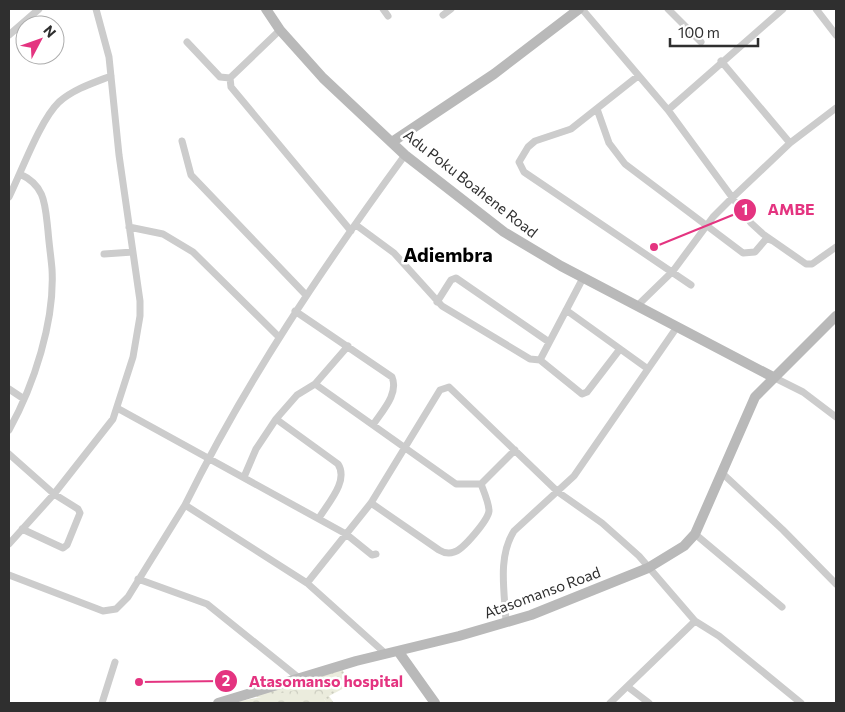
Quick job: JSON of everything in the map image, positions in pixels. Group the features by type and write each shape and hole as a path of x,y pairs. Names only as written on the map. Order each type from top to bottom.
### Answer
{"street":[{"path":"9,35 39,9"},
{"path":"9,544 54,494 109,426 117,408 132,357 140,316 140,301 129,227 108,49 96,9"},
{"name":"Adu Poku Boahene Road","path":"266,9 280,30 323,78 405,155 504,232 583,278 773,377"},
{"path":"383,9 388,16"},
{"path":"443,15 451,9"},
{"path":"392,142 494,74 580,9 668,110 756,229 802,263 810,265 836,247"},
{"path":"668,9 701,42"},
{"path":"668,110 783,9"},
{"path":"816,9 836,35"},
{"path":"187,42 220,77 230,78 280,30"},
{"path":"721,62 790,143"},
{"path":"9,197 33,144 59,102 78,90 111,76"},
{"path":"638,76 597,109 564,132 535,141 520,160 520,166 524,172 691,285"},
{"path":"230,78 232,87 351,231"},
{"path":"637,306 672,271 707,225 732,198 790,143 836,108"},
{"path":"597,109 609,143 625,164 743,253 755,252 767,238 773,241"},
{"path":"182,140 191,175 306,294"},
{"path":"9,575 110,611 122,604 185,505 209,457 295,311 405,155"},
{"path":"9,430 32,382 50,306 52,271 45,207 39,187 32,180 20,174"},
{"path":"356,225 394,253 438,302 530,359 540,360 580,392 585,393 620,349"},
{"path":"129,227 163,234 193,252 279,337"},
{"path":"104,254 133,252"},
{"path":"438,302 451,280 456,278 549,342"},
{"path":"540,360 583,278"},
{"path":"566,310 648,369"},
{"path":"295,311 388,372 395,383 393,393 373,424"},
{"name":"Atasomanso Road","path":"218,703 299,678 506,623 648,568 684,546 695,534 755,397 836,316"},
{"path":"506,623 503,573 505,550 514,531 574,476 677,327"},
{"path":"244,477 256,449 276,419 297,395 314,384 348,346"},
{"path":"773,377 803,392 836,417"},
{"path":"314,384 456,484 481,484 515,450"},
{"path":"307,583 371,503 440,390 449,387 558,492 602,523 639,556 695,621 719,636 802,703"},
{"path":"9,389 24,399"},
{"path":"117,408 318,518 346,534 372,555 376,554"},
{"path":"276,419 338,464 341,469 340,485 318,518"},
{"path":"9,454 54,494 78,509 80,513 66,547 60,548 22,529"},
{"path":"722,473 784,530 836,584"},
{"path":"371,503 439,550 449,553 458,551 480,527 488,514 481,484"},
{"path":"185,505 307,583 386,654"},
{"path":"695,534 782,607"},
{"path":"138,580 207,604 299,678"},
{"path":"610,703 695,621"},
{"path":"398,651 432,702"},
{"path":"102,703 115,662"},
{"path":"628,687 649,703"}],"green space":[{"path":"342,667 348,686 329,696 334,703 327,703 324,699 254,697 229,703"},
{"path":"321,685 328,696 324,699 327,703 231,703"}],"place":[{"name":"AMBE","path":"654,247"},
{"name":"Atasomanso hospital","path":"139,682"}],"district":[{"name":"Adiembra","path":"448,254"}]}
